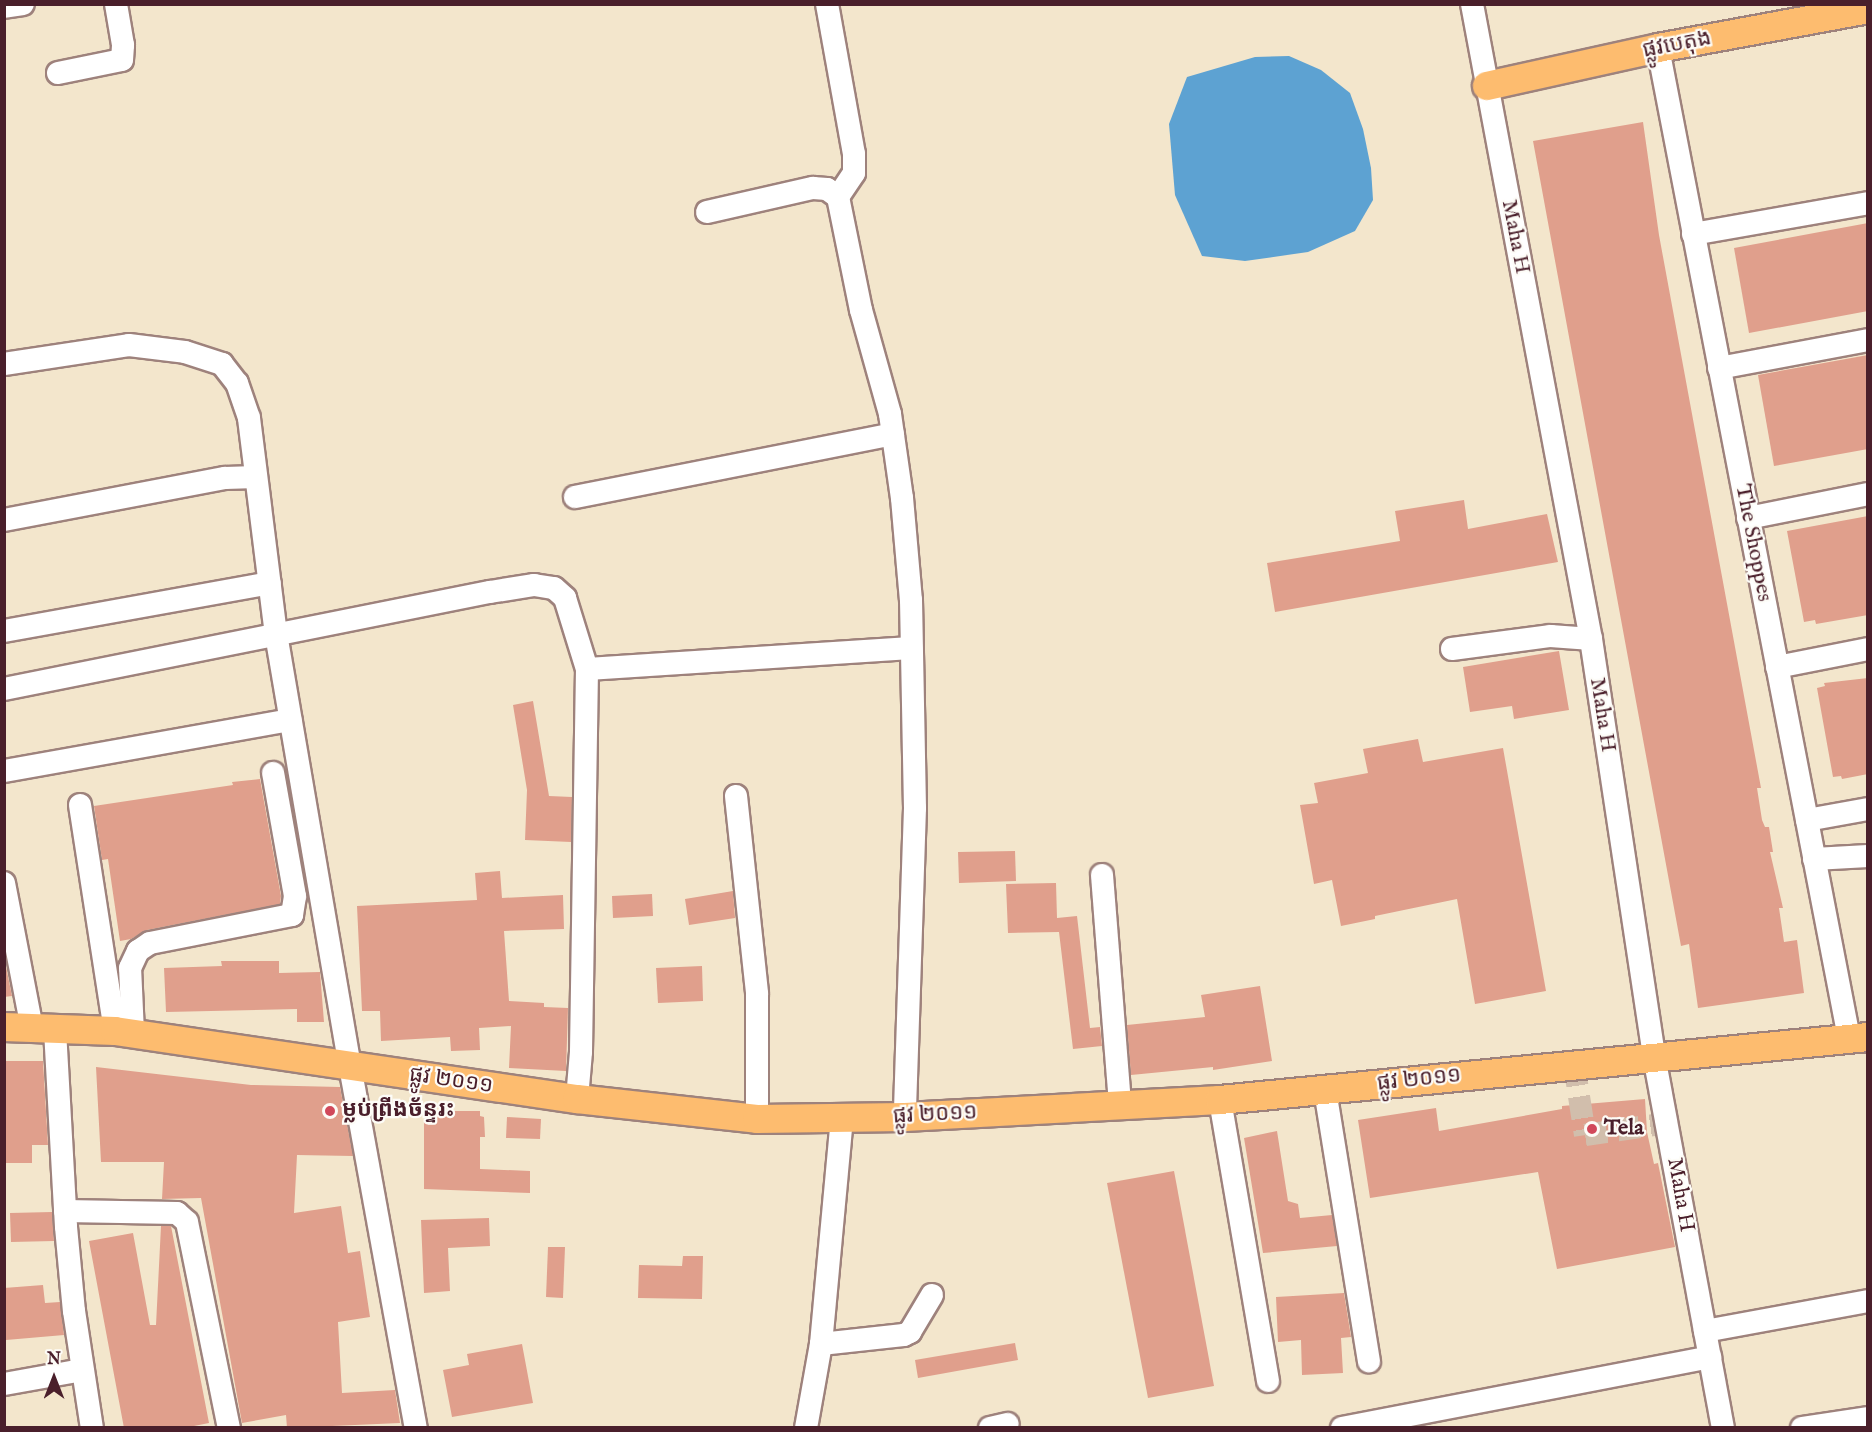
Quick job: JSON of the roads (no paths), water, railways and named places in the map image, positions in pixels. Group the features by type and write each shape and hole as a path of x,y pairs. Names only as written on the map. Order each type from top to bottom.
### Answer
{"main road":[{"name":"ផ្លូវបេតុង","path":"1487,86 1658,48 1868,9"},
{"name":"ផ្លូវ ២០១១","path":"4,1027 124,1032 577,1099 757,1119 905,1117 1220,1100 1654,1056 1858,1038"}],"street":[{"path":"4,7 23,4"},
{"path":"58,73 122,60 123,45 116,4"},
{"path":"827,4 854,154 854,173 838,197"},
{"name":"Maha H","path":"1472,4 1591,639 1654,1056 1723,1428"},
{"name":"The Shoppes","path":"1658,48 1814,859 1858,1038"},
{"path":"708,212 813,188 827,189 838,197 861,310 890,414 908,554 915,808 905,1117"},
{"path":"1693,234 1868,203"},
{"path":"1719,368 1868,340"},
{"path":"4,364 129,345 185,352 222,364 237,383 249,418 276,634 350,1066 416,1428"},
{"path":"575,497 893,434"},
{"path":"4,520 225,478 256,477"},
{"path":"1748,518 1868,494"},
{"path":"4,631 270,583"},
{"path":"4,689 534,585 554,588 565,598 587,669 581,1052 577,1099"},
{"path":"1452,649 1551,636 1591,639"},
{"path":"587,669 911,648"},
{"path":"1777,667 1868,649"},
{"path":"4,771 291,720"},
{"path":"124,1032 130,968 138,951 150,944 292,915 295,896 273,773"},
{"path":"736,796 757,994 757,1119"},
{"path":"80,805 124,1032"},
{"path":"1807,820 1868,809"},
{"path":"1814,859 1868,856"},
{"path":"1102,875 1120,1105"},
{"path":"4,883 44,1029 82,1370 92,1428"},
{"path":"1325,1090 1369,1361"},
{"path":"1220,1100 1268,1381"},
{"path":"806,1428 821,1344 842,1119"},
{"path":"65,1211 177,1213 187,1222 229,1428"},
{"path":"821,1344 904,1335 910,1332 932,1295"},
{"path":"1705,1331 1868,1301"},
{"path":"1342,1428 1710,1357"},
{"path":"4,1384 82,1370"},
{"path":"1803,1428 1868,1418"}],"water":[{"path":"1289,56 1321,70 1350,93 1363,129 1371,168 1373,200 1355,231 1308,252 1245,261 1202,256 1175,195 1169,124 1187,77 1255,57"}],"tunnel":[{"path":"1574,1064 1585,1135 1667,1123"}],"place":[{"name":"ម្លប់ព្រីងច័ន្ទរះ","path":"330,1111"},
{"name":"Tela","path":"1592,1129"}]}
